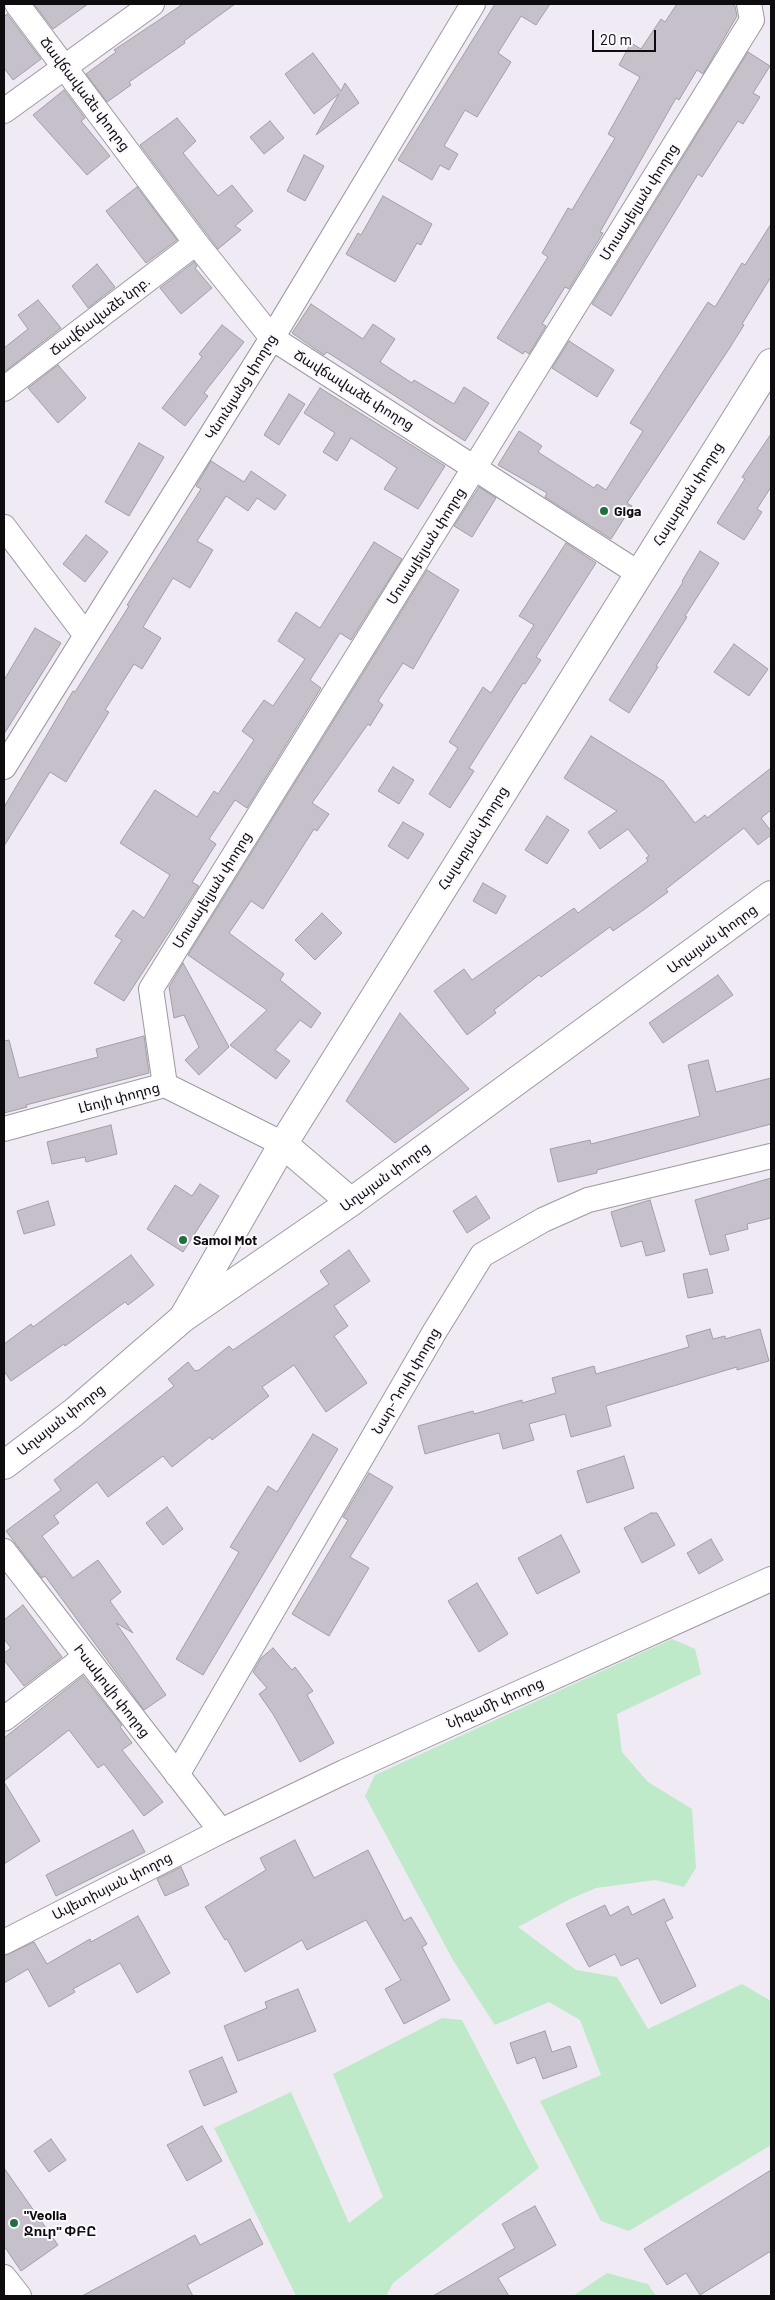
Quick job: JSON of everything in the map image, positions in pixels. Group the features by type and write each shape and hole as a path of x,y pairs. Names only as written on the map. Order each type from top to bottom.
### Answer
{"main road":[{"name":"Հալաբյան փողոց","path":"183,1318 283,1144 638,573 771,363"},
{"name":"Աղայան փողոց","path":"4,1465 73,1413 183,1318 351,1202 771,896"},
{"path":"283,1144 351,1202"}],"street":[{"name":"Ճավճավաձե փողոց","path":"17,4 196,242 272,338 476,467 638,573"},
{"path":"4,111 152,4"},
{"name":"Կնունյանց փողոց","path":"4,767 85,634 272,338 472,4"},
{"name":"Մուսայելյան փողոց","path":"165,1085 151,989 476,467 750,12"},
{"name":"Ճավճավաձե նրբ.","path":"4,390 196,242"},
{"path":"4,527 85,634"},
{"name":"Լեոյի փողոց","path":"4,1129 165,1085 283,1144"},
{"name":"Նար-Դոսի փողոց","path":"177,1775 435,1331 482,1255 543,1220 588,1200 771,1156"},
{"name":"Իսակովի փողոց","path":"4,1551 221,1831"},
{"name":"Նիզամի փողոց","path":"221,1831 344,1772 771,1579"},
{"path":"4,1719 85,1657"},
{"name":"Ավետիսյան փողոց","path":"4,1942 221,1831"},
{"path":"4,2277 19,2296"}],"green space":[{"path":"672,1639 695,1649 701,1674 617,1714 622,1752 648,1782 692,1809 696,1868 684,1887 655,1880 596,1888 570,1899 518,1927 576,1970 617,1977 648,2029 742,1984 771,2001 771,2145 629,2231 601,2221 540,2101 601,2075 580,2020 549,2002 495,2025 454,1962 365,1796 375,1775"},
{"path":"442,2018 462,2020 539,2168 393,2283 386,2296 296,2296 214,2128 291,2092 349,2223 383,2197 333,2074"},
{"path":"607,2273 648,2284 656,2296 573,2296"}],"building":[{"path":"34,4 88,4 53,29"},
{"path":"183,4 235,4 184,41 185,43 129,82 131,85 107,102 86,74 116,52 114,50"},
{"path":"495,4 550,4 536,25 521,16 498,53 511,62 477,117 465,110 444,146 458,154 449,170 440,165 432,180 398,160"},
{"path":"677,4 732,4 735,6 737,16 703,74 697,70 679,100 676,98 600,232 603,233 569,289 565,287 542,324 546,326 529,354 525,351 523,354 497,338 548,257 542,253 568,208 572,210 615,138 608,134 640,77 619,65 631,43 641,49 661,19 665,22"},
{"path":"7,14 41,59 13,80 4,68 4,17"},
{"path":"748,52 770,66 753,93 760,97 743,124 738,121 702,177 698,174 611,316 592,304"},
{"path":"313,53 341,91 345,83 359,103 316,135 339,94 314,114 285,74"},
{"path":"64,90 85,118 81,121 110,156 87,175 33,115"},
{"path":"177,118 196,141 183,153 218,196 232,185 253,211 235,226 241,230 218,249 140,145"},
{"path":"270,121 284,138 264,154 250,137"},
{"path":"304,155 324,166 305,201 287,191"},
{"path":"137,187 177,240 146,263 106,211"},
{"path":"383,196 432,224 421,245 417,243 395,282 346,254 358,233 361,235"},
{"path":"771,224 771,277 729,349 627,503 632,506 611,539 545,497 547,493 498,465 519,431 542,446 538,452 594,488 597,484 606,490 643,431 630,423 708,302 715,307 742,263 745,265"},
{"path":"194,262 197,266 195,268 212,288 181,314 160,288"},
{"path":"97,264 115,287 88,308 72,286"},
{"path":"38,300 61,328 4,372 4,348 28,329 18,315"},
{"path":"311,304 363,339 373,324 395,339 380,362 412,383 414,380 454,404 464,387 489,403 465,441 327,352 324,355 292,333"},
{"path":"222,325 244,342 204,393 208,396 185,426 162,408 202,357 199,354"},
{"path":"569,341 614,370 597,397 552,368"},
{"path":"58,365 86,398 58,423 28,388"},
{"path":"320,388 445,466 418,509 384,489 397,468 351,438 337,461 323,452 335,433 304,413"},
{"path":"289,394 305,404 279,445 264,435"},
{"path":"771,434 771,487 757,509 762,512 744,540 717,523 745,479 742,477"},
{"path":"139,443 164,457 129,516 105,502"},
{"path":"211,461 244,482 251,471 286,495 275,510 257,498 248,511 226,496 197,541 213,550 190,588 173,578 143,627 161,638 142,669 134,664 105,710 109,712 66,782 50,772 4,846 4,807 73,691 75,692 129,606 127,605 201,489 196,486"},
{"path":"479,487 496,498 472,537 454,526"},
{"path":"86,535 108,552 85,582 63,564"},
{"path":"374,542 402,559 351,640 340,633 310,680 321,688 247,808 235,800 209,839 216,844 192,882 199,886 124,1001 94,983 122,940 115,936 133,910 144,918 170,875 120,843 155,790 197,817 214,791 218,794 254,740 242,731 264,700 273,706 305,659 278,641 296,612 320,628"},
{"path":"566,543 596,563 536,657 541,660 525,684 523,683 469,768 474,771 450,808 429,794 458,748 449,742 483,687 491,693 534,625 519,616"},
{"path":"700,551 719,563 685,616 687,617 629,713 609,700 683,582"},
{"path":"427,570 459,590 413,669 403,663 378,701 383,705 370,726 368,724 312,803 329,814 317,831 314,829 263,909 251,901 229,933 284,974 280,980 321,1013 311,1028 300,1020 275,1050 290,1061 276,1079 230,1045 267,1010 188,955"},
{"path":"35,628 61,643 4,734 4,680"},
{"path":"734,644 768,669 749,696 714,672"},
{"path":"591,736 663,781 695,823 705,815 707,818 771,768 771,810 761,818 771,831 771,835 758,845 744,828 666,889 668,892 613,931 610,927 541,977 539,975 494,1010 496,1013 467,1035 434,991 464,969 472,980 574,908 578,913 648,861 646,858 649,856 628,829 600,849 588,832 617,811 564,778"},
{"path":"393,767 414,780 399,804 378,791"},
{"path":"547,816 569,830 547,864 525,850"},
{"path":"403,822 424,834 408,859 388,846"},
{"path":"483,883 506,896 496,914 473,901"},
{"path":"322,913 342,933 315,960 295,940"},
{"path":"183,963 229,1047 199,1075 185,1060 199,1047 184,1015 174,1018 169,987"},
{"path":"718,975 733,995 663,1043 649,1023"},
{"path":"400,1013 469,1089 395,1143 346,1101"},
{"path":"144,1036 149,1073 26,1105 27,1107 4,1113 4,1041 9,1040 19,1078 98,1057 96,1049"},
{"path":"708,1060 716,1092 771,1078 771,1124 597,1170 597,1173 558,1182 550,1149 590,1140 591,1144 700,1116 688,1065"},
{"path":"111,1125 117,1154 86,1162 85,1157 52,1164 47,1142"},
{"path":"771,1178 771,1218 747,1224 748,1229 725,1235 729,1250 710,1255 695,1200"},
{"path":"200,1184 219,1196 183,1252 147,1229 175,1185 192,1196"},
{"path":"476,1196 490,1218 467,1233 453,1211"},
{"path":"650,1200 665,1251 646,1256 642,1241 621,1247 611,1212"},
{"path":"48,1201 55,1225 24,1234 17,1211"},
{"path":"349,1250 370,1281 334,1306 348,1326 334,1336 367,1383 326,1412 294,1365 262,1387 269,1396 212,1440 210,1437 172,1467 163,1456 108,1497 97,1482 54,1516 59,1523 42,1536 73,1578 98,1560 121,1592 110,1601 133,1633 116,1623 166,1695 144,1710 45,1576 42,1578 6,1531 61,1490 54,1480 174,1386 168,1379 188,1362 195,1371 199,1370 229,1346 233,1350 329,1284 320,1271"},
{"path":"131,1255 154,1285 128,1305 125,1302 65,1346 64,1344 11,1381 4,1371 4,1344 31,1324 33,1327"},
{"path":"707,1269 713,1293 688,1298 683,1274"},
{"path":"710,1329 713,1339 725,1336 725,1339 760,1329 769,1361 737,1370 737,1367 606,1406 611,1426 571,1437 565,1414 529,1424 534,1440 503,1449 499,1433 425,1454 418,1426 473,1411 474,1414 522,1400 522,1403 556,1393 552,1378 594,1366 596,1374 689,1347 686,1336"},
{"path":"313,1434 338,1449 203,1675 176,1659 239,1552 230,1547 268,1486 277,1492"},
{"path":"624,1456 634,1488 587,1503 577,1471"},
{"path":"369,1473 393,1487 350,1557 369,1568 329,1636 292,1614 348,1520 343,1517"},
{"path":"167,1507 183,1529 163,1545 146,1523"},
{"path":"651,1513 657,1513 675,1545 642,1563 624,1528"},
{"path":"561,1535 580,1572 537,1594 518,1558"},
{"path":"711,1539 723,1560 699,1574 687,1553"},
{"path":"477,1583 508,1634 479,1652 448,1601"},
{"path":"23,1605 62,1657 24,1686 4,1660 4,1653 11,1648 4,1639 4,1620"},
{"path":"273,1648 292,1670 295,1667 313,1691 307,1695 334,1743 300,1762 273,1714 259,1694 267,1688 253,1672 261,1658"},
{"path":"83,1676 122,1725 120,1727 132,1743 122,1750 163,1802 144,1816 104,1764 98,1768 69,1730 4,1781 4,1738"},
{"path":"4,1782 40,1841 4,1864"},
{"path":"133,1830 145,1852 56,1896 46,1875"},
{"path":"295,1840 314,1878 368,1850 404,1921 411,1917 427,1944 422,1947 450,2000 404,2024 385,1989 401,1980 366,1920 307,1950 302,1940 245,1972 227,1939 225,1940 205,1907 266,1870 260,1858"},
{"path":"181,1867 189,1885 165,1896 157,1879"},
{"path":"664,1899 673,1918 665,1922 696,1986 661,2004 638,1958 621,1966 615,1954 589,1967 566,1924 605,1905 610,1916 628,1906 632,1915"},
{"path":"138,1916 170,1973 137,1993 120,1963 73,1989 75,1992 49,2007 28,1969 4,1983 4,1956 34,1942 47,1964 90,1939 91,1942"},
{"path":"298,1989 316,2031 238,2061 224,2026 267,2008 265,2002"},
{"path":"545,2031 552,2052 570,2046 577,2067 543,2079 535,2057 517,2064 510,2043"},
{"path":"222,2057 237,2092 204,2106 189,2071"},
{"path":"202,2126 222,2161 187,2181 167,2145"},
{"path":"51,2139 66,2160 49,2172 34,2151"},
{"path":"4,2168 58,2245 21,2271 4,2246"},
{"path":"771,2170 771,2251 700,2295 686,2273 667,2285 644,2249"},
{"path":"535,2206 556,2245 498,2278 509,2296 433,2296 515,2248 502,2224"},
{"path":"250,2219 263,2244 187,2285 193,2296 82,2296 195,2235 200,2245"}],"place":[{"name":"Giga","path":"604,511"},
{"name":"Samoi Mot","path":"183,1240"},
{"name":"\"Veolia Ջուր\" ՓԲԸ","path":"14,2223"}]}
